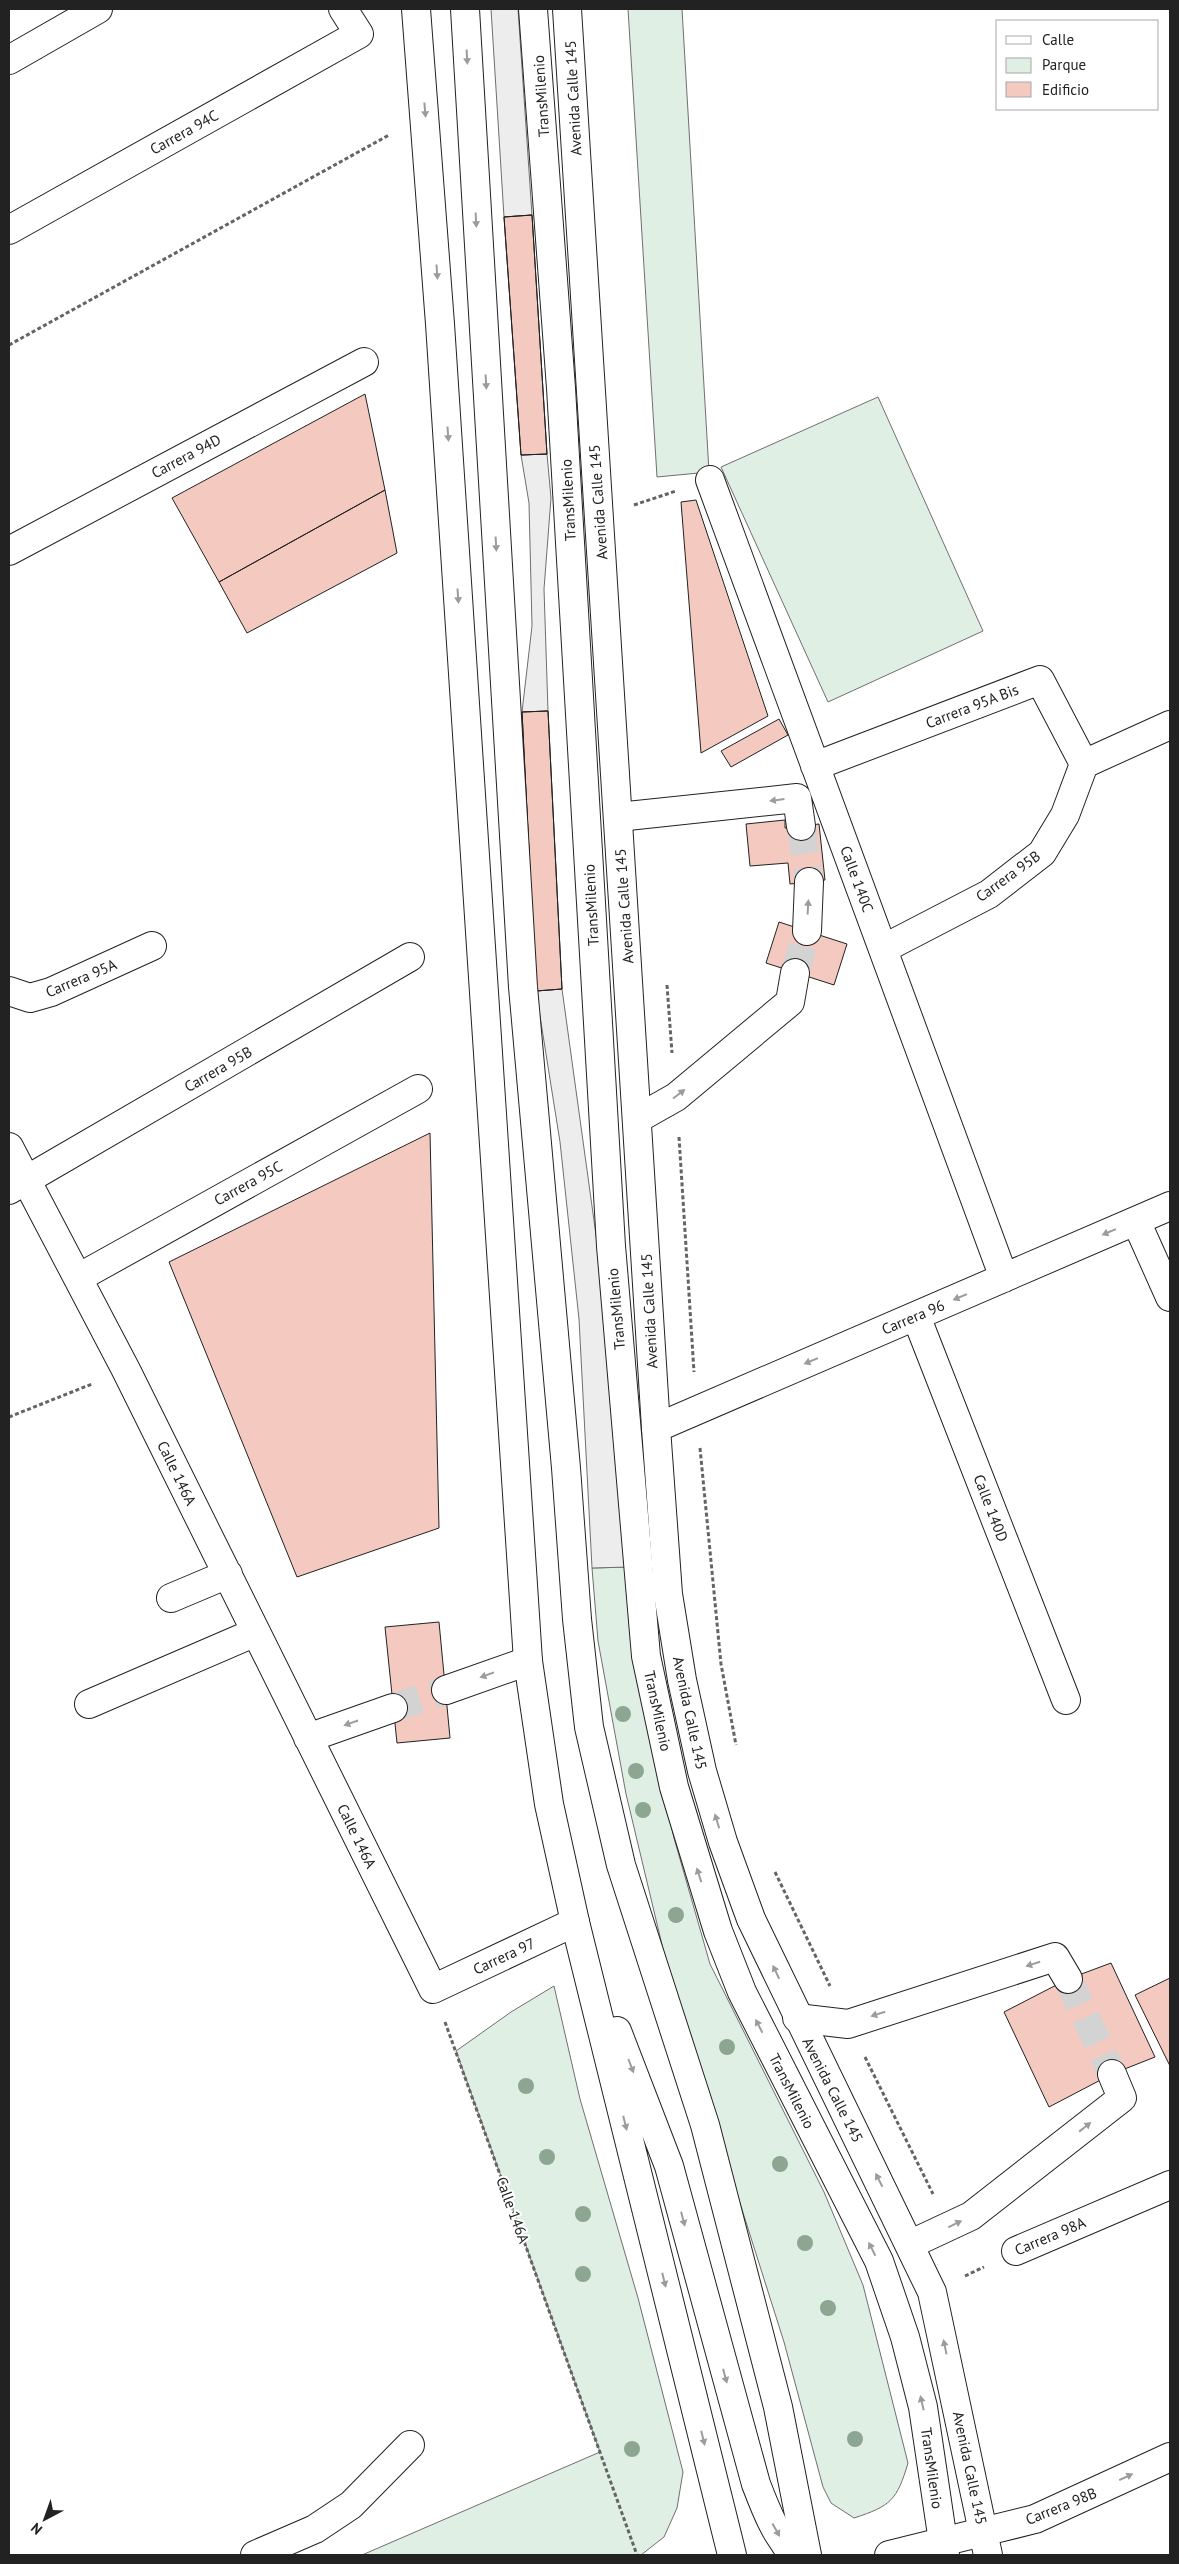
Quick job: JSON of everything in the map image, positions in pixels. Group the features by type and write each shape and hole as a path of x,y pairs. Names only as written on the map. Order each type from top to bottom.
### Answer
{"street":[{"path":"9,60 98,9"},
{"name":"Carrera 94C","path":"9,230 359,34 343,9"},
{"path":"416,9 440,324 528,1661 549,1804 575,1922 732,2555"},
{"path":"464,9 523,987 566,1468 577,1619 589,1727 621,1865 705,2125 778,2407 807,2555"},
{"name":"TransMilenio","path":"533,9 562,388 611,1246 646,1656 674,1787 718,1931 742,1992 879,2262 905,2337 924,2407 944,2548"},
{"name":"Avenida Calle 145","path":"567,9 656,1428 668,1594 682,1680 702,1771 723,1842 751,1919 797,2018 911,2244 932,2292 985,2543"},
{"name":"Carrera 94D","path":"9,551 364,362"},
{"name":"Calle 140C","path":"710,480 1004,1278"},
{"name":"Carrera 95A Bis","path":"815,766 1040,680 1084,764"},
{"path":"1084,764 1170,725"},
{"name":"Carrera 95B","path":"883,949 989,894 1042,853 1066,815 1084,764"},
{"path":"618,817 798,798 802,826"},
{"path":"807,931 810,882"},
{"name":"Carrera 95A","path":"9,991 30,998 50,992 152,946"},
{"name":"Carrera 95B","path":"18,1186 410,958"},
{"path":"637,1119 676,1097 790,1002 795,972"},
{"name":"Carrera 95C","path":"78,1278 418,1089"},
{"name":"Calle 146A","path":"9,1147 18,1186 78,1278 126,1370 433,1989"},
{"name":"Carrera 96","path":"656,1428 1170,1206"},
{"path":"1136,1221 1170,1297"},
{"name":"Calle 140D","path":"916,1316 1066,1700"},
{"path":"171,1598 228,1574"},
{"path":"89,1704 256,1632"},
{"path":"446,1690 528,1661"},
{"path":"308,1738 393,1708"},
{"path":"575,1922 669,2166 756,2484 768,2516 783,2543 794,2555"},
{"name":"Carrera 97","path":"433,1989 575,1922"},
{"path":"797,2018 848,2024 1055,1957 1068,1979"},
{"path":"911,2244 971,2216 1122,2098 1112,2074"},
{"name":"Carrera 98A","path":"1016,2251 1170,2185"},
{"path":"255,2555 316,2529 351,2505 410,2444"},
{"name":"Carrera 98B","path":"889,2555 985,2543 1170,2457"}],"path":[{"path":"9,345 393,132"},
{"path":"632,505 710,480"},
{"path":"9,1417 126,1370"},
{"path":"700,1450 721,1664 736,1747"},
{"path":"771,1864 948,2227"},
{"name":"Calle 146A","path":"433,1989 637,2555"},
{"name":"Carrera 98A","path":"932,2292 1016,2251"}],"green space":[{"path":"628,9 682,9 709,472 657,477"},
{"path":"878,397 983,631 828,702 721,467"},
{"path":"629,1567 649,1731 674,1838 710,1964 824,2192 863,2285 908,2463 900,2486 891,2500 876,2510 854,2518 831,2503 823,2487 784,2342 674,1995 626,1794 598,1641 592,1568"},
{"path":"554,1986 580,2099 638,2298 683,2472 677,2508 664,2537 641,2555 362,2555 600,2452 456,2051 511,2012"}],"shaded area":[{"path":"491,9 518,9 532,215 504,217"},
{"path":"547,454 551,498 544,589 548,711 522,712 532,626 529,503 521,455"},
{"path":"562,989 600,1264 629,1567 592,1568 579,1319 560,1142 536,991"}],"building":[{"path":"532,215 547,454 521,455 504,217"},
{"path":"532,215 547,454 521,455 504,217"},
{"path":"365,394 385,490 219,582 172,498"},
{"path":"385,490 397,553 247,633 219,582"},
{"path":"696,500 768,716 701,753 681,502"},
{"path":"548,711 562,989 536,991 522,712"},
{"path":"548,711 562,989 536,991 522,712"},
{"path":"779,719 788,735 731,767 721,751"},
{"path":"785,820 785,828 819,824 825,880 790,884 788,863 750,866 746,824"},
{"path":"779,922 847,944 834,985 766,963"},
{"path":"430,1133 439,1528 297,1577 169,1262"},
{"path":"439,1622 450,1738 397,1743 385,1627"},
{"path":"1111,1963 1155,2057 1112,2074 1049,2107 1004,2012 1068,1979"},
{"path":"1170,1978 1170,2066 1135,1995"}],"tunnel":[{"path":"801,826 809,882"},
{"path":"795,973 807,931"},
{"path":"393,1708 446,1690"},
{"path":"1068,1979 1112,2074"}]}
